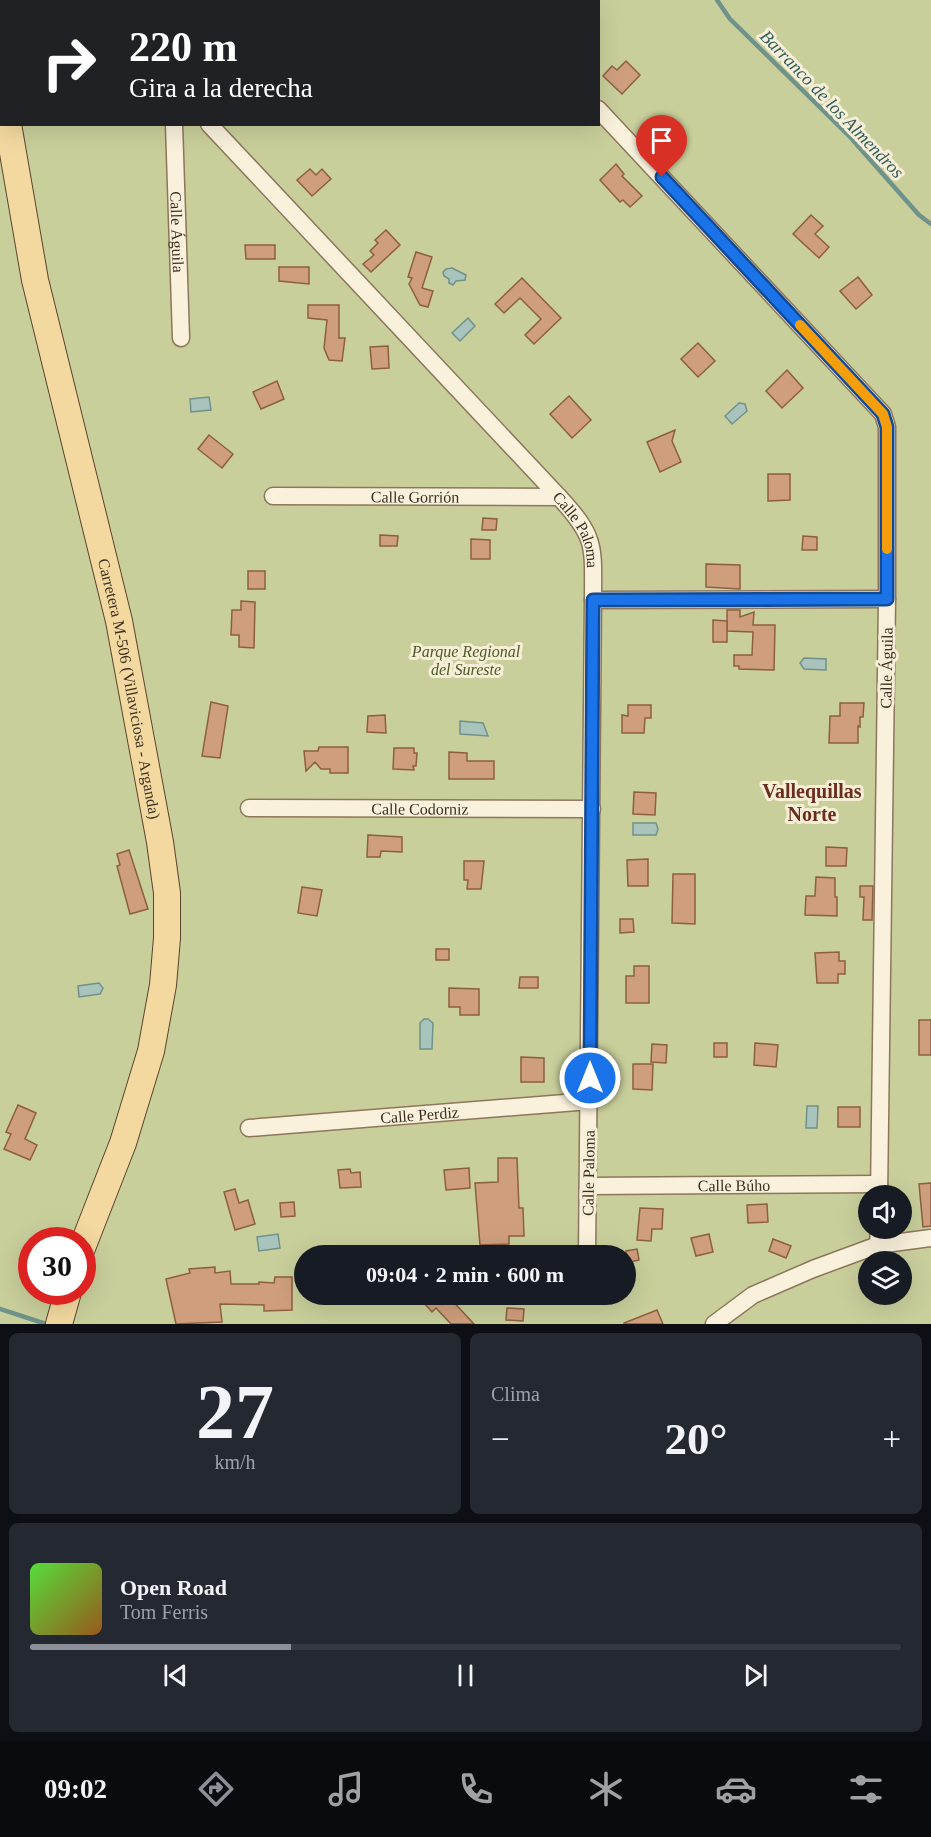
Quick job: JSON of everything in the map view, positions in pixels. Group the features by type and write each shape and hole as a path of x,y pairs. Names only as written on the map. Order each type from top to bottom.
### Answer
{"main road":[{"name":"Carretera M-506 (Villaviciosa - Arganda)","path":"8,126 35,280 122,631 158,830 166,893 167,938 163,985 151,1051 123,1143 90,1227"},
{"path":"59,1324 64,1305"}],"street":[{"name":"Calle Águila","path":"600,111 883,414 887,427 879,1185"},
{"name":"Calle Águila","path":"174,126 181,338"},
{"name":"Calle Paloma","path":"211,126 575,514 590,538 593,548 593,600 587,1245"},
{"name":"Calle Gorrión","path":"273,496 559,497"},
{"path":"593,600 887,599"},
{"name":"Calle Codorniz","path":"249,808 592,809"},
{"name":"Calle Perdiz","path":"249,1128 590,1101"},
{"name":"Calle Búho","path":"588,1186 858,1190"},
{"path":"912,1238 931,1238"},
{"path":"714,1324 753,1295 874,1239"}],"green space":[{"name":"Parque Regional del Sureste","path":"600,0 931,0 931,1324 0,1324 0,126 600,126"}],"water":[{"path":"452,268 466,275 465,280 456,281 453,285 449,283 449,279 444,276 443,272"},
{"path":"468,318 475,326 460,341 452,333"},
{"path":"209,397 211,410 191,412 190,399"},
{"path":"739,403 745,404 747,411 732,424 725,416"},
{"path":"804,658 826,659 826,670 804,669 800,663"},
{"path":"460,721 483,723 488,736 460,734"},
{"path":"633,823 656,823 658,829 656,835 633,835"},
{"path":"99,983 103,988 100,994 79,997 78,986"},
{"path":"424,1019 433,1023 432,1049 420,1049 420,1023"},
{"path":"807,1106 818,1106 817,1128 806,1128"},
{"path":"278,1234 280,1248 259,1251 257,1237"}],"building":[{"path":"626,61 640,75 622,94 603,76 612,66 617,70"},
{"path":"616,164 624,174 622,176 642,196 630,207 623,200 620,202 600,180"},
{"path":"310,169 316,175 322,169 331,179 312,196 297,180"},
{"path":"811,215 823,226 815,234 829,247 819,258 793,234"},
{"path":"386,230 400,245 371,272 363,264 374,255 370,251 378,243 375,240"},
{"path":"245,245 275,245 275,259 246,259"},
{"path":"416,252 432,257 422,288 433,291 428,307 420,305 409,284 412,278 408,277"},
{"path":"279,267 309,267 309,284 279,281"},
{"path":"858,277 872,295 856,309 840,291"},
{"path":"522,278 561,318 534,344 525,335 541,319 520,298 504,313 495,304"},
{"path":"308,305 339,305 339,338 345,338 342,361 329,360 324,348 327,320 308,318"},
{"path":"698,343 715,361 698,377 681,359"},
{"path":"388,346 389,368 372,369 370,347"},
{"path":"787,370 803,388 782,408 766,391"},
{"path":"277,381 284,399 261,409 253,392"},
{"path":"569,396 591,420 572,438 550,414"},
{"path":"675,430 672,441 681,462 660,472 647,442"},
{"path":"209,435 233,454 222,468 198,449"},
{"path":"768,474 790,474 790,500 768,501"},
{"path":"483,518 497,519 496,530 482,530"},
{"path":"380,535 398,536 397,546 380,546"},
{"path":"803,536 817,537 817,550 802,550"},
{"path":"471,539 490,540 490,559 471,559"},
{"path":"706,564 740,565 740,589 706,587"},
{"path":"248,571 265,571 265,589 248,589"},
{"path":"241,601 255,602 254,648 239,647 239,635 231,635 232,610 241,610"},
{"path":"727,610 740,610 740,617 754,612 753,625 775,625 774,670 739,669 739,666 734,666 734,655 752,655 753,632 727,631"},
{"path":"713,620 727,621 727,642 713,642"},
{"path":"211,702 228,706 220,758 202,756"},
{"path":"840,703 864,703 863,717 860,717 860,727 858,726 858,743 829,743 830,716 840,716"},
{"path":"628,705 651,705 651,718 645,718 644,733 622,733 622,715 628,716"},
{"path":"385,715 386,733 367,732 368,716"},
{"path":"319,747 348,747 348,773 330,773 330,769 321,769 315,762 306,771 304,751 318,751"},
{"path":"394,748 414,748 414,753 417,753 414,770 393,769"},
{"path":"449,752 467,753 467,761 494,761 494,779 449,779"},
{"path":"634,792 656,793 655,815 633,814"},
{"path":"368,835 402,837 402,852 381,851 380,857 367,857"},
{"path":"826,847 847,848 846,866 826,866"},
{"path":"129,850 148,909 130,914 117,866 120,865 117,854"},
{"path":"648,859 648,886 628,886 627,860"},
{"path":"464,861 484,861 481,889 467,889 468,880 464,880"},
{"path":"673,874 695,874 695,924 672,923"},
{"path":"816,877 835,878 837,916 805,915 806,896 815,896"},
{"path":"860,886 873,886 872,920 863,920 864,897 860,897"},
{"path":"302,887 322,890 317,916 298,913"},
{"path":"620,919 633,919 634,932 620,933"},
{"path":"436,949 449,949 449,960 436,960"},
{"path":"839,952 839,961 845,961 845,974 838,974 838,983 817,983 815,953"},
{"path":"634,966 649,966 649,1003 626,1003 626,976 634,976"},
{"path":"520,977 538,977 538,988 519,988"},
{"path":"449,988 479,989 479,1015 460,1015 460,1007 449,1007"},
{"path":"919,1020 931,1020 931,1055 919,1055"},
{"path":"714,1043 727,1043 727,1057 714,1057"},
{"path":"755,1043 778,1045 776,1067 754,1065"},
{"path":"652,1044 667,1045 666,1063 651,1062"},
{"path":"521,1057 544,1058 544,1082 521,1082"},
{"path":"633,1064 653,1064 652,1090 633,1089"},
{"path":"18,1105 36,1113 25,1139 37,1145 30,1160 4,1149 11,1134 6,1132"},
{"path":"838,1107 860,1107 860,1127 838,1127"},
{"path":"498,1158 517,1158 519,1208 523,1208 524,1236 509,1236 509,1244 480,1245 475,1183 498,1182"},
{"path":"469,1168 470,1188 446,1190 444,1170"},
{"path":"350,1169 351,1173 360,1172 361,1187 340,1188 338,1170"},
{"path":"931,1183 931,1226 923,1227 919,1184"},
{"path":"235,1189 239,1203 248,1200 255,1224 235,1230 224,1192"},
{"path":"294,1202 295,1216 281,1217 280,1203"},
{"path":"767,1204 768,1222 748,1223 747,1205"},
{"path":"640,1208 663,1209 662,1229 652,1229 651,1241 637,1240"},
{"path":"709,1234 713,1252 696,1256 691,1238"},
{"path":"773,1239 791,1246 786,1258 769,1251"},
{"path":"636,1249 639,1260 636,1261"},
{"path":"215,1267 215,1273 230,1271 231,1284 274,1283 275,1277 292,1277 292,1310 264,1311 264,1305 220,1304 222,1322 176,1324 166,1279 190,1273 189,1269"},
{"path":"426,1305 456,1305 474,1324 451,1324 436,1308 432,1312"},
{"path":"507,1308 524,1309 523,1321 506,1320"},
{"path":"657,1310 663,1324 624,1324 624,1323"}],"waterway":[{"name":"Barranco de los Almendros","path":"717,0 730,19 850,137 919,215 931,224"},
{"path":"0,1309 46,1324"}],"slow traffic":[{"path":"800,325 883,414 887,427 887,549"}],"district":[{"name":"Vallequillas Norte","path":"812,802"}],"route":[{"path":"590,1078 593,600 887,599 887,427 883,414 662,177"}]}
